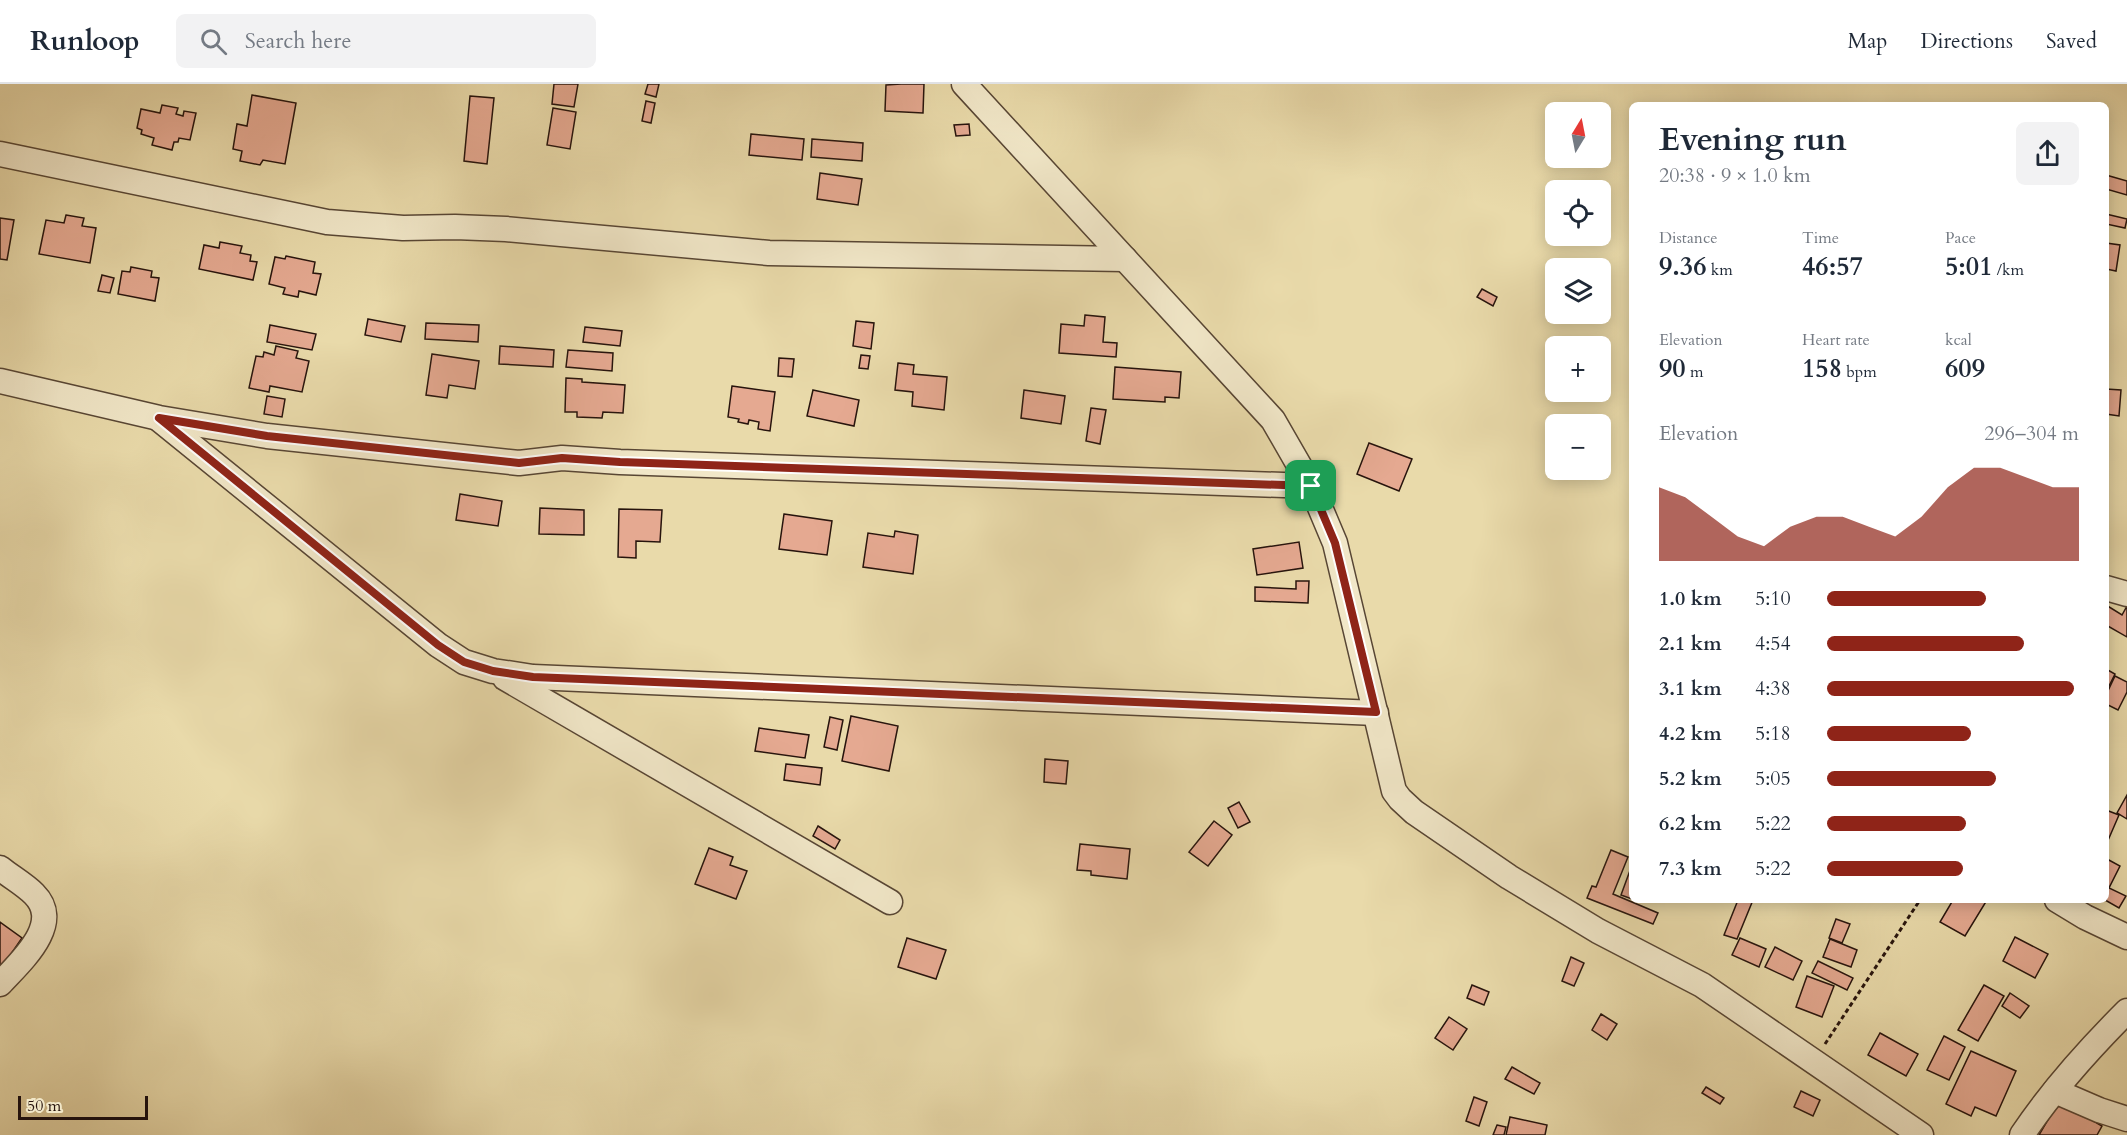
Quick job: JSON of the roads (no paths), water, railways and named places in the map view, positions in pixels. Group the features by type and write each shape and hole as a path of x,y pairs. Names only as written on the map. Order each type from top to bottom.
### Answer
{"street":[{"path":"964,84 1273,420 1311,486 1335,543 1394,790 1400,799 1414,812 1509,877 1598,931 1702,985 1921,1135"},
{"path":"0,154 327,222 402,228 506,229 769,253 1125,259"},
{"path":"0,381 159,418 267,436 519,463 562,458 632,463 1311,486"},
{"path":"159,418 438,645 464,662 493,671 533,677 1376,712"},
{"path":"2109,589 2127,594"},
{"path":"493,671 890,902"},
{"path":"0,868 35,895 44,913 43,930 29,951 0,984"},
{"path":"2062,903 2127,937"},
{"path":"2022,1135 2094,1044 2127,1011"},
{"path":"2055,1091 2098,1110 2127,1119"}]}
